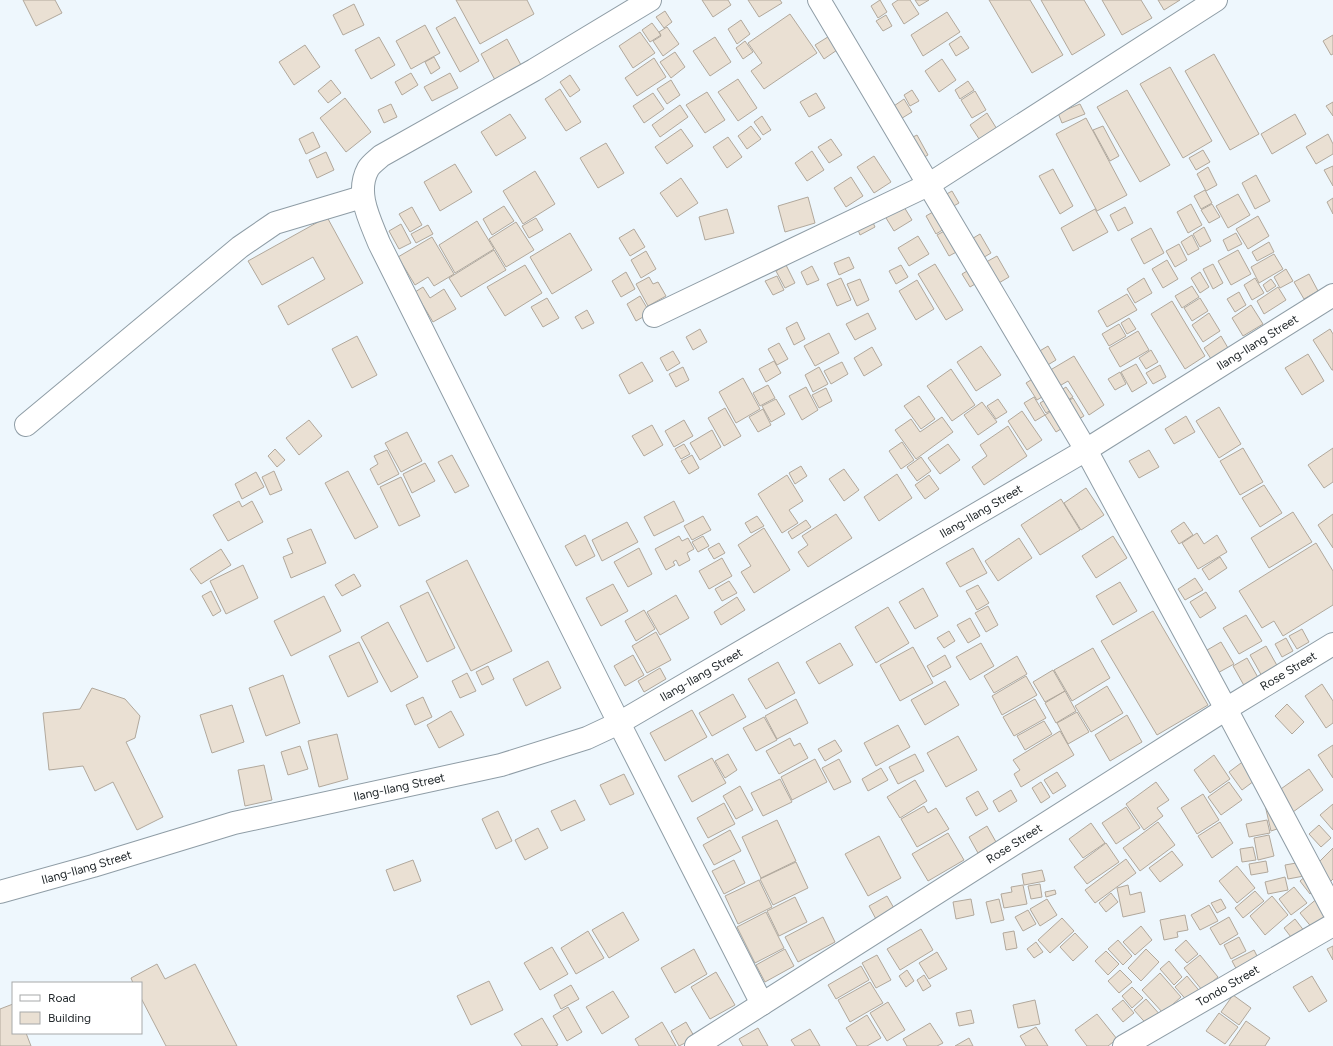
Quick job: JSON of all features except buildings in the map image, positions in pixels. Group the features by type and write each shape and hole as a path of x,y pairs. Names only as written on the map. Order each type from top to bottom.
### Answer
{"street":[{"path":"650,0 514,82 381,156 369,168 363,181 362,197 379,243 619,724 762,1004"},
{"path":"819,0 1086,450 1333,910"},
{"path":"654,316 928,184 1216,0"},
{"path":"26,425 240,247 274,223 362,197"},
{"name":"Ilang-Ilang Street","path":"0,892 93,866 234,823 501,764 587,738 619,724 1086,450 1333,295"},
{"name":"Rose Street","path":"708,1043 762,1004 1226,709 1333,644"},
{"name":"Tondo Street","path":"1124,1046 1333,925"}]}
